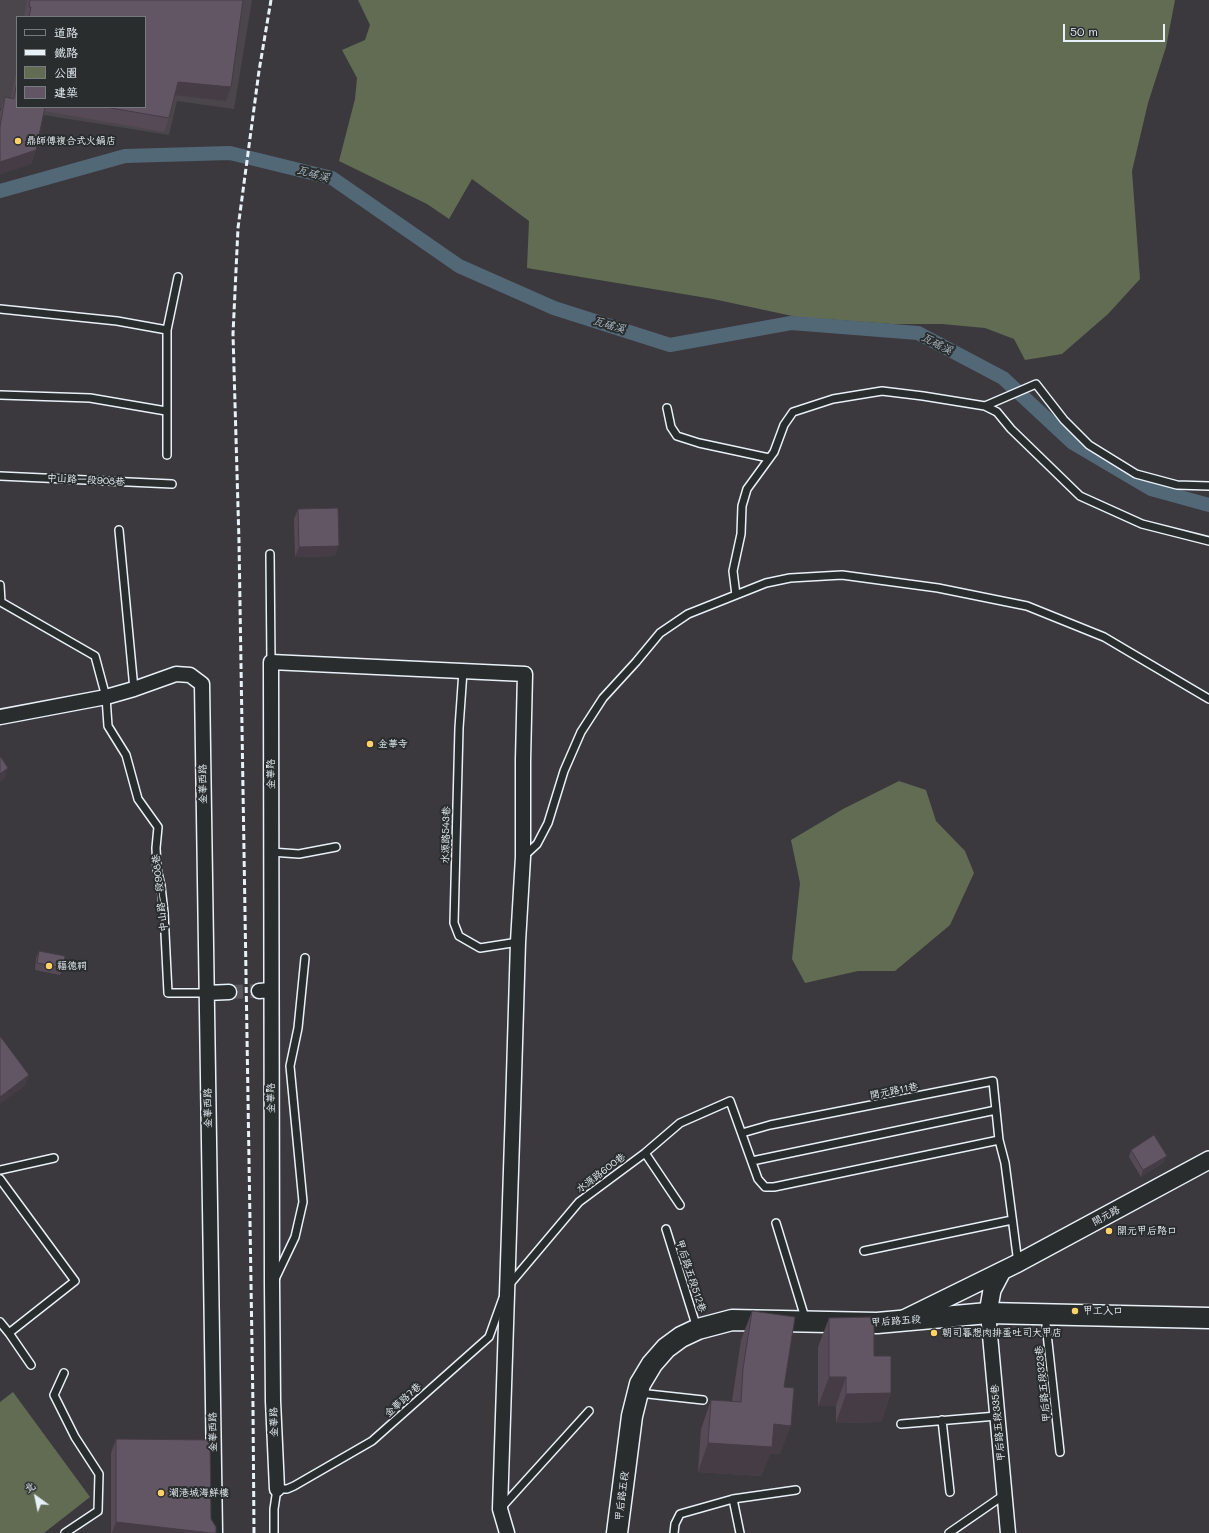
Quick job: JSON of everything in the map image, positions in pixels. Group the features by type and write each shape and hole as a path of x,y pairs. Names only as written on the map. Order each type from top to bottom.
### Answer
{"main road":[{"name":"甲后路五段","path":"617,1533 632,1416 640,1384 652,1364 666,1348 682,1337 698,1329 732,1320 877,1323 988,1313 1209,1318"}],"street":[{"path":"271,662 525,674 523,857 518,942 514,1109 506,1288 500,1509 507,1533"},
{"name":"金華路","path":"271,662 271,852 265,990 277,1489"},
{"name":"金華西路","path":"134,689 176,674 190,675 202,684 215,1533"},
{"path":"0,717 106,697 134,689"},
{"path":"206,993 230,992"},
{"name":"開元路","path":"898,1322 1018,1263 1209,1160"},
{"path":"988,1313 992,1290 1002,1271"},
{"name":"甲后路五段335巷","path":"988,1313 1008,1533"}],"lane":[{"path":"167,455 167,330 178,277"},
{"path":"0,309 117,321 167,330"},
{"path":"986,406 1036,384 1064,420 1089,444 1136,474 1176,485 1209,486"},
{"path":"736,594 733,571 741,534 742,506 747,489 774,452 784,425 793,412 833,399 882,391 986,406 997,412 1011,429 1080,496 1142,524 1209,541"},
{"path":"0,395 90,398 166,411"},
{"path":"667,408 671,428 677,436 699,443 769,458"},
{"name":"中山路一段908巷","path":"0,476 172,484"},
{"path":"119,530 134,689"},
{"path":"270,554 271,662"},
{"path":"523,857 537,844 548,823 564,771 581,732 603,698 660,633 688,614 766,583 790,578 842,575 938,588 1027,606 1104,637 1209,699"},
{"name":"中山路一段908巷","path":"0,586 1,602 95,656 106,697 108,726 126,755 138,799 158,827 156,848 157,869 161,886 164,913 168,993 206,993"},
{"name":"水源路543巷","path":"463,671 459,728 454,923 459,936 480,948 518,942"},
{"path":"271,852 300,854 336,847"},
{"path":"272,1284 295,1237 303,1202 290,1066 298,1028 305,958"},
{"name":"開元路11巷","path":"742,1133 770,1125 992,1081 999,1140 1005,1163 1018,1263"},
{"name":"水源路600巷","path":"506,1288 579,1202 645,1153 680,1123 730,1101 742,1133"},
{"path":"752,1161 996,1110"},
{"path":"742,1133 758,1179 765,1187 774,1187 999,1140"},
{"path":"645,1153 680,1205"},
{"path":"0,1170 54,1158"},
{"path":"0,1179 75,1281 9,1333"},
{"path":"864,1251 1012,1220"},
{"path":"776,1223 806,1322"},
{"name":"甲后路五段512巷","path":"666,1229 698,1329"},
{"name":"金華路7巷","path":"277,1489 287,1489 294,1486 372,1441 489,1336 506,1288"},
{"name":"甲后路五段323巷","path":"1046,1314 1060,1452"},
{"path":"0,1322 31,1365"},
{"path":"64,1373 54,1395 75,1437 99,1474 98,1511 65,1533"},
{"path":"638,1393 703,1400"},
{"path":"500,1509 590,1411"},
{"path":"901,1424 997,1416"},
{"path":"942,1420 950,1492"},
{"name":"金華路","path":"274,1533 274,1509 277,1489"},
{"path":"674,1533 674,1524 680,1514 733,1499 796,1490"},
{"path":"949,1533 1004,1495"},
{"path":"733,1499 740,1533"}],"shaded area":[{"path":"0,0 252,0 234,109 177,101 169,135 0,108"}],"green space":[{"path":"358,0 1175,0 1166,47 1148,103 1132,171 1140,279 1108,314 1062,354 1025,360 1014,339 985,328 942,324 892,324 797,317 713,299 527,268 529,221 472,179 449,219 427,204 339,161 355,99 357,78 342,50 365,40 370,25"},
{"path":"899,781 926,790 936,821 965,851 974,873 950,925 895,971 858,971 805,983 792,959 800,883 791,840 843,809"},
{"path":"13,1392 90,1497 44,1533 0,1533 0,1402"}],"building":[{"path":"30,0 243,0 231,87 178,82 169,118 111,108 146,108 146,16 29,16 31,7 29,7"},
{"name":"鼎師傅複合式火鍋店","path":"16,87 16,108 45,108 36,150 0,162 0,127 5,97 14,99"},
{"path":"338,508 339,546 299,547 298,509"},
{"path":"0,756 8,768 0,774"},
{"path":"39,951 65,956 63,968 37,963"},
{"path":"0,1036 29,1075 0,1097"},
{"path":"1154,1135 1167,1156 1143,1170 1131,1150"},
{"path":"752,1311 795,1317 784,1387 794,1388 791,1426 774,1424 772,1447 708,1443 711,1400 741,1402 743,1369"},
{"path":"874,1317 874,1356 891,1356 891,1393 846,1394 846,1377 829,1377 829,1318"},
{"name":"潮港城海鮮樓","path":"116,1439 210,1440 211,1519 216,1527 216,1533 116,1522"}],"waterway":[{"name":"瓦磘溪","path":"0,191 125,156 230,153 332,178 459,266 554,308 670,345 791,323 918,333 1003,378 1073,443 1151,489 1209,505"}],"tunnel":[{"path":"229,992 259,991"}],"railway":[{"path":"254,1533 239,542 233,334 238,228 259,71 271,0"}],"place":[{"name":"鼎師傅複合式火鍋店","path":"18,141"},
{"name":"金華寺","path":"370,744"},
{"name":"福德祠","path":"49,966"},
{"name":"開元甲后路口","path":"1109,1231"},
{"name":"甲工入口","path":"1075,1311"},
{"name":"朝司暮想肉排蛋吐司大甲店","path":"934,1333"},
{"name":"潮港城海鮮樓","path":"161,1493"}]}
